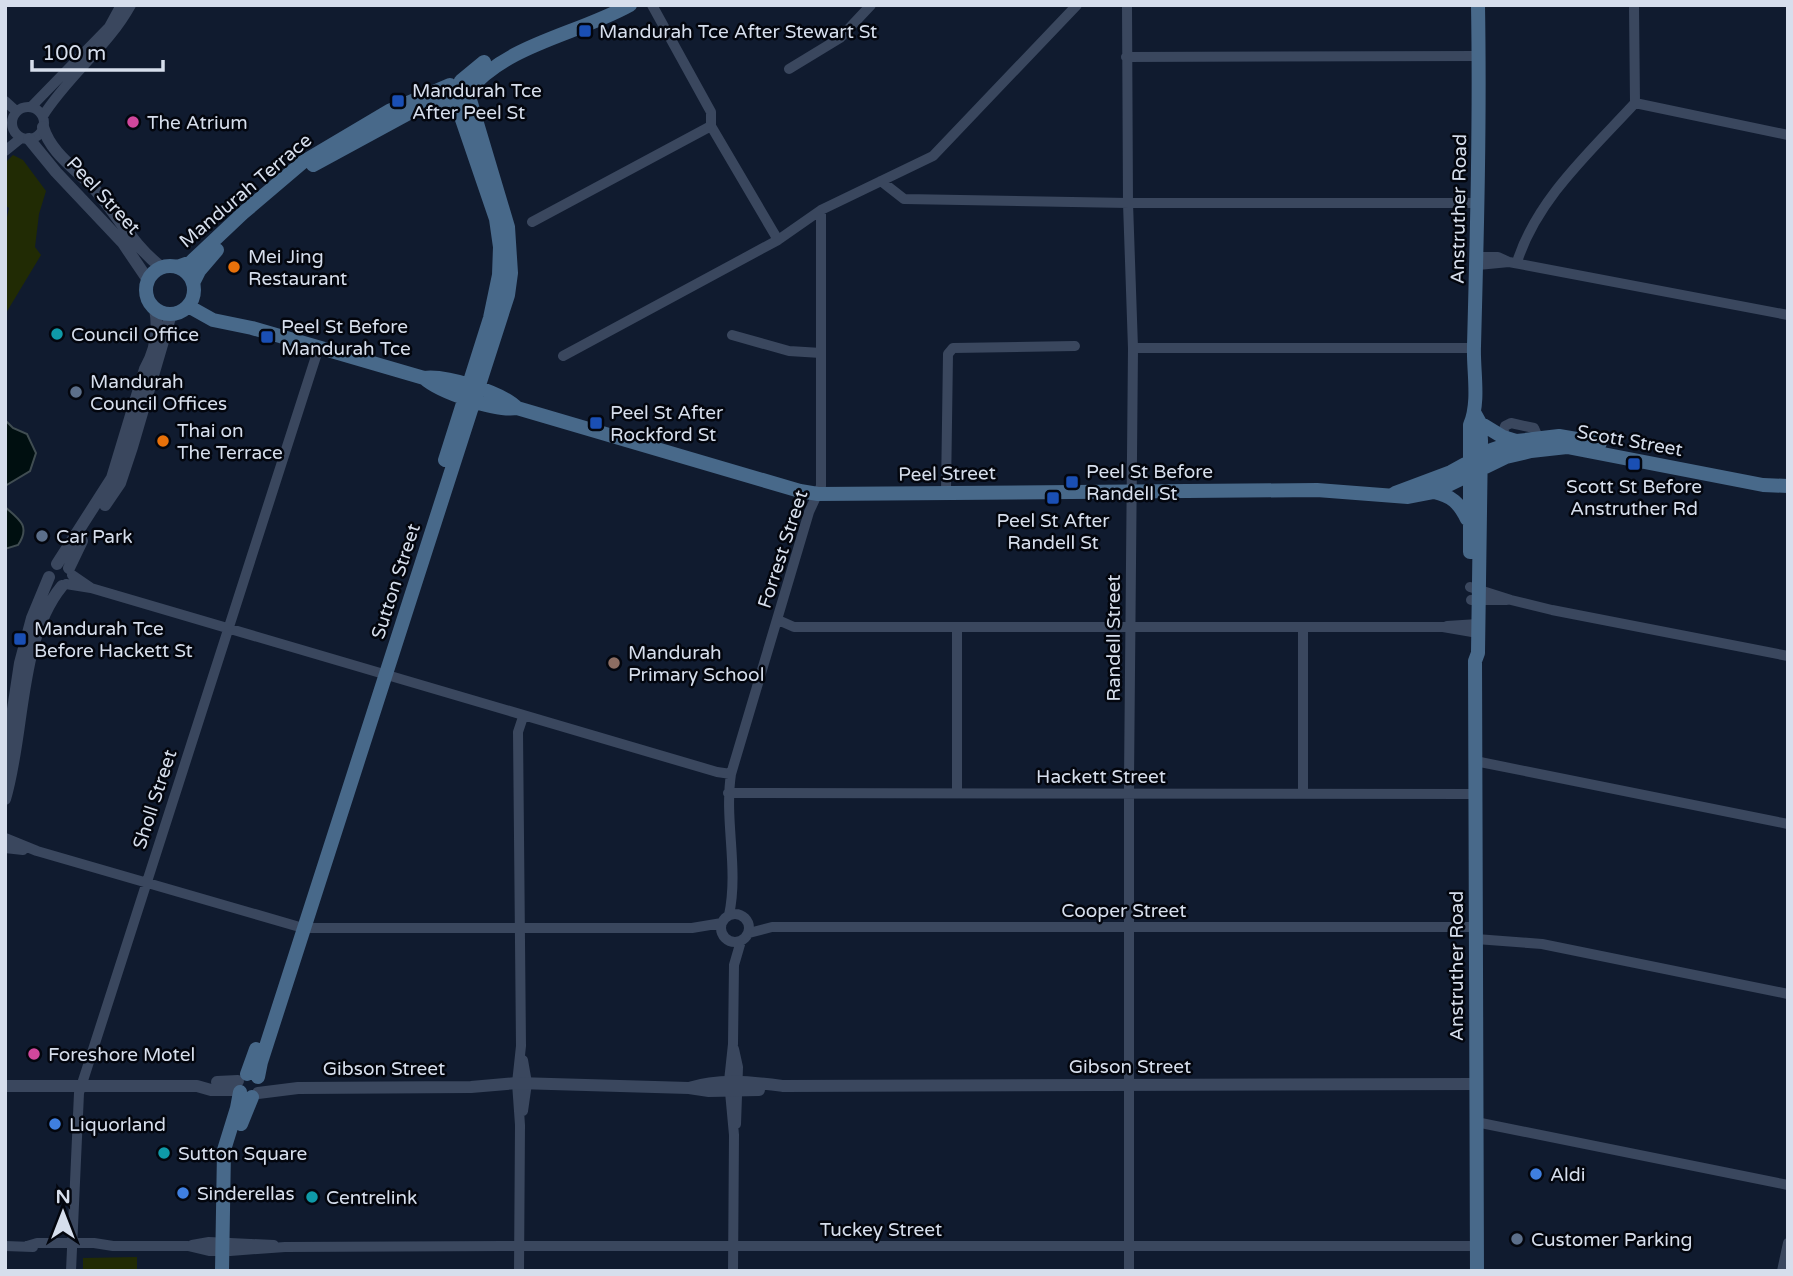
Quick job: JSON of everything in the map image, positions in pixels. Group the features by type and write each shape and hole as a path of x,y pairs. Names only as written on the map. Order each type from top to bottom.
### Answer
{"main road":[{"name":"Mandurah Terrace","path":"177,267 191,261 303,162 389,111 459,91 491,58 612,5"},
{"name":"Mandurah Terrace","path":"192,295 199,271 210,257 259,210 312,166 429,102 459,91 501,61 629,5"},
{"name":"Anstruther Road","path":"1477,1271 1475,661 1470,654 1475,594 1475,466 1470,425 1478,418 1474,348 1478,261 1478,5"},
{"name":"Sutton Street","path":"222,1271 226,1247 231,1156 249,1086 450,457 496,319 508,295 511,273 508,227 459,91"},
{"path":"161,267 177,267 190,276 192,295 183,311 171,314 155,309 146,293 148,280 161,267"},
{"name":"Peel Street","path":"192,295 212,311 252,328 424,378 435,377 507,410 517,408 787,488 818,494 1317,490 1408,497 1434,492 1475,466"},
{"path":"1478,418 1503,437 1517,441"},
{"name":"Scott Street","path":"1475,466 1517,441 1538,437 1576,438 1788,480"},
{"name":"Scott Street","path":"1475,466 1531,451 1567,447 1763,485 1788,486"},
{"name":"Anstruther Road","path":"1475,466 1469,523 1475,594"},
{"name":"Peel Street","path":"1390,494 1475,466"},
{"path":"1434,492 1453,498 1460,505 1469,523"},
{"name":"Sutton Street","path":"226,1247 230,1271"}],"street":[{"path":"25,138 9,129 13,115 16,111 31,107 59,82 109,27 121,5"},
{"path":"5,151 25,138 38,135 55,97 119,27 131,5"},
{"path":"652,5 711,111 711,126 778,240"},
{"path":"789,69 840,38 871,5"},
{"path":"563,356 778,240 821,210 933,156 1077,5"},
{"name":"Randell Street","path":"1127,5 1128,203 1133,348 1129,1271"},
{"path":"1517,262 1549,199 1635,103 1634,5"},
{"path":"1126,57 1479,56"},
{"path":"5,100 16,111"},
{"path":"1635,103 1788,135"},
{"path":"31,107 43,122"},
{"name":"Peel Street","path":"43,122 53,148 100,195 142,253 161,267"},
{"path":"532,222 711,126"},
{"name":"Peel Street","path":"25,138 123,243 148,280"},
{"path":"881,181 904,200 1478,203"},
{"name":"Forrest Street","path":"745,937 750,926 734,892 728,793 731,774 810,512 818,494 821,476 821,210"},
{"path":"1478,261 1517,262 1788,315"},
{"path":"5,799 14,770 37,632 45,609 65,575 112,478 145,369 152,357 156,337 155,309"},
{"path":"5,762 20,663 32,618 49,577 55,585 65,575 76,551 120,483 171,314"},
{"path":"733,335 789,351 821,353"},
{"path":"946,491 948,354 953,348 1075,345"},
{"name":"Sholl Street","path":"71,1271 79,1093 318,347"},
{"path":"1133,348 1474,348"},
{"path":"1503,433 1505,426 1511,423 1531,427 1538,437"},
{"path":"65,575 91,588 382,675 731,774"},
{"path":"1475,594 1788,656"},
{"path":"778,620 794,626 957,628 1474,628"},
{"path":"1303,627 1303,794"},
{"path":"957,628 957,793"},
{"path":"519,1271 522,1087 518,732 523,716"},
{"path":"1475,761 1788,824"},
{"name":"Hackett Street","path":"728,793 1475,794"},
{"path":"5,838 37,851 300,927 724,928"},
{"path":"5,848 37,851"},
{"name":"Forrest Street","path":"724,928 734,892"},
{"name":"Cooper Street","path":"724,928 744,917 772,927 1476,933 1788,994"},
{"name":"Cooper Street","path":"745,937 772,927"},
{"path":"724,928 733,942 745,937"},
{"path":"724,928 734,965 733,1271"},
{"path":"734,965 745,937"},
{"name":"Gibson Street","path":"5,1086 197,1086 211,1083 298,1088 575,1086 689,1088 709,1091 733,1086 1476,1084"},
{"path":"1476,1122 1788,1185"},
{"name":"Tuckey Street","path":"5,1246 37,1243 72,1246 226,1247 263,1243 285,1247 1477,1246"},
{"path":"1782,1271 1788,1243"}],"green space":[{"path":"13,155 23,160 46,191 39,214 35,247 41,255 6,313 5,226 9,208 5,205 5,163"},
{"path":"137,1257 137,1271 83,1271 83,1258"}],"shaded area":[{"path":"5,420 13,428 27,434 36,453 30,471 5,486"},
{"path":"5,507 22,523 23,533 18,545 5,549"}],"place":[{"name":"Mandurah Tce After Stewart St","path":"585,31"},
{"name":"Mandurah Tce After Peel St","path":"398,101"},
{"name":"The Atrium","path":"133,122"},
{"name":"Mei Jing Restaurant","path":"234,267"},
{"name":"Council Office","path":"57,334"},
{"name":"Peel St Before Mandurah Tce","path":"267,337"},
{"name":"Mandurah Council Offices","path":"76,392"},
{"name":"Peel St After Rockford St","path":"596,423"},
{"name":"Thai on The Terrace","path":"163,441"},
{"name":"Scott St Before Anstruther Rd","path":"1634,464"},
{"name":"Peel St Before Randell St","path":"1072,482"},
{"name":"Peel St After Randell St","path":"1053,498"},
{"name":"Car Park","path":"42,536"},
{"name":"Mandurah Tce Before Hackett St","path":"20,639"},
{"name":"Mandurah Primary School","path":"614,663"},
{"name":"Foreshore Motel","path":"34,1054"},
{"name":"Liquorland","path":"55,1124"},
{"name":"Sutton Square","path":"164,1153"},
{"name":"Aldi","path":"1536,1174"},
{"name":"Sinderellas","path":"183,1193"},
{"name":"Centrelink","path":"312,1197"},
{"name":"Customer Parking","path":"1517,1239"}]}
